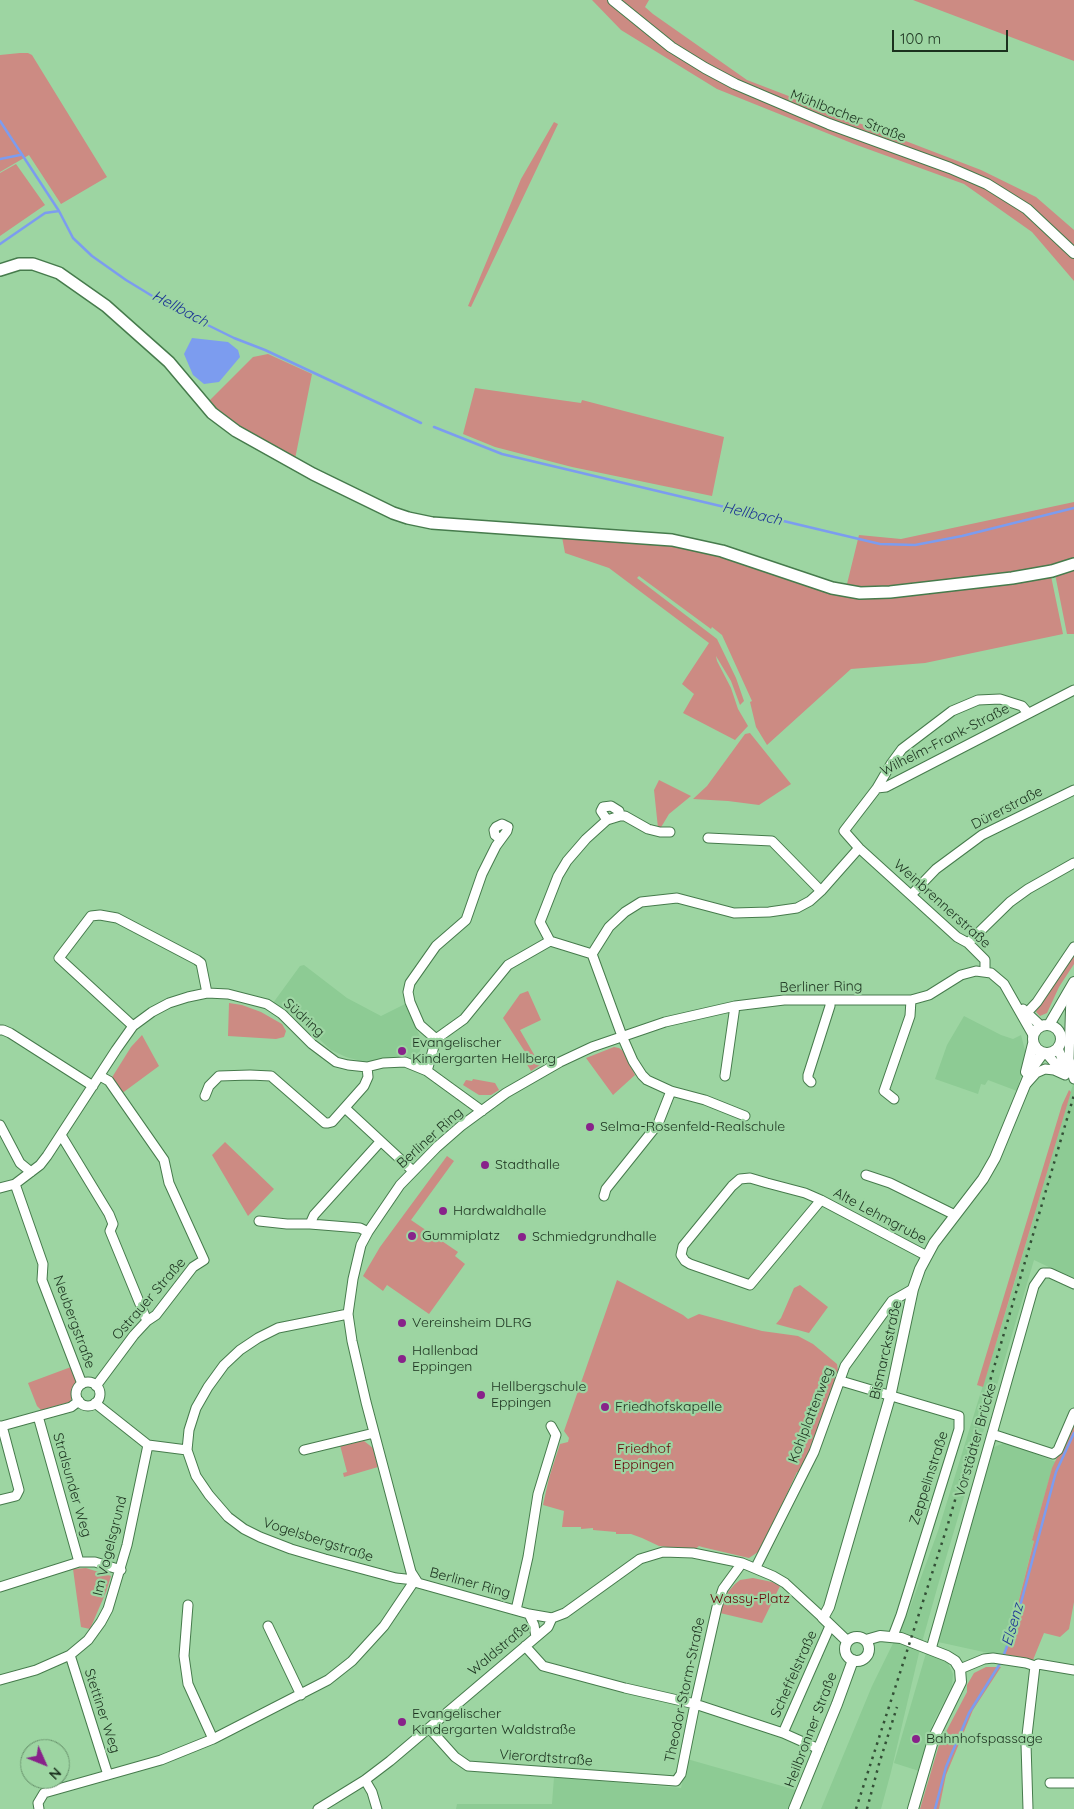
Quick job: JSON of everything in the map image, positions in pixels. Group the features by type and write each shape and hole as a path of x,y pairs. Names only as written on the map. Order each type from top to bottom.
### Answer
{"main road":[{"path":"0,270 19,264 33,264 59,273 106,306 169,362 212,413 236,431 313,474 408,518 432,522 672,540 722,551 832,588 860,593 890,592 1012,578 1052,571 1074,564"}],"street":[{"name":"Mühlbacher Straße","path":"613,0 670,47 735,84 829,124 950,168 987,184 1027,209 1074,254"},
{"name":"Wilhelm-Frank-Straße","path":"844,831 877,788 886,787 1074,690"},
{"path":"877,788 902,749 952,711 978,700 1000,699 1022,706 1028,713"},
{"name":"Dürerstraße","path":"911,895 936,869 982,835 1074,790"},
{"path":"592,954 550,941 540,922 558,876 567,861 586,839 607,820 620,816 625,816 648,829 670,832"},
{"name":"Weinbrennerstraße","path":"844,831 859,848 985,960 985,971 1004,984 1025,1015 1033,1039"},
{"path":"708,838 772,841 821,891"},
{"path":"436,1039 420,1025 410,1002 408,992 410,983 436,946 466,920 482,874 500,839"},
{"path":"592,954 609,927 625,912 641,902 677,898 734,912 769,912 797,908 810,901 821,891 859,848"},
{"path":"968,943 1010,902 1028,889 1074,863"},
{"path":"133,1026 59,958 93,916 100,915 117,918 198,960 201,963 207,993"},
{"path":"427,1071 436,1039 464,1019 508,964 550,941"},
{"path":"1025,1015 1037,1002 1074,947"},
{"path":"592,954 622,1036 633,1061 647,1080 671,1091 705,1100 745,1116"},
{"name":"Berliner Ring","path":"552,1618 428,1587 415,1580 410,1572 354,1352 348,1314 361,1245 392,1196 413,1171 461,1126 506,1093 560,1062 592,1047 665,1022 734,1006 784,1000 911,1000 929,995 961,974 969,971 985,971"},
{"path":"1049,1027 1074,982"},
{"path":"1065,1075 1045,1053 1037,1050 1033,1039 1036,1030 1049,1027 1072,990"},
{"path":"1072,990 1069,1059 1074,1081"},
{"name":"Südring","path":"0,1188 15,1184 31,1172 47,1156 133,1026 147,1015 169,1003 207,993 228,994 267,1004 282,1014 336,1062 367,1067 383,1063 405,1062 427,1071 482,1111"},
{"path":"894,1099 884,1091 910,1016 911,1000"},
{"path":"811,1082 808,1079 808,1075 830,1001"},
{"path":"725,1076 734,1006"},
{"name":"Weinbrennerstraße","path":"1025,1015 1049,1027"},
{"path":"1045,1053 1053,1052 1058,1048 1061,1038 1049,1027"},
{"path":"0,1030 10,1033 92,1086"},
{"name":"Bismarckstraße","path":"1017,1106 1033,1039"},
{"path":"1058,1048 1074,1081"},
{"name":"Bismarckstraße","path":"826,1622 890,1397 913,1289 934,1243 992,1164 1032,1068 1045,1053"},
{"path":"206,1096 209,1086 219,1076 271,1076 325,1123 332,1122 364,1086 368,1077 367,1067"},
{"path":"1026,1084 1036,1073 1045,1069 1054,1070 1074,1081"},
{"name":"Ostrauer Straße","path":"96,1386 134,1335 147,1321 156,1315 193,1267 204,1260 169,1183 164,1160 109,1081 100,1076"},
{"path":"604,1196 606,1189 658,1124 671,1091"},
{"path":"345,1108 413,1171"},
{"path":"0,1125 20,1164 31,1172"},
{"path":"61,1135 109,1214 113,1224 110,1231 147,1321"},
{"path":"310,1224 314,1215 380,1142"},
{"path":"866,1175 890,1183 955,1215"},
{"name":"Alte Lehmgrube","path":"821,1200 750,1285 690,1264 681,1255 683,1246 732,1186 740,1179 750,1178 805,1192 821,1200 861,1223 927,1256"},
{"name":"Neubergstraße","path":"15,1184 43,1264 42,1280 82,1384"},
{"path":"259,1222 360,1228 368,1232"},
{"name":"Vorstädter Brücke","path":"931,1649 1034,1286 1043,1272 1050,1273 1074,1284"},
{"name":"Kohlplattenweg","path":"756,1567 814,1452 846,1366 892,1301 913,1289"},
{"name":"Vogelsbergstraße","path":"348,1314 278,1328 240,1350 224,1365 196,1408 189,1430 187,1450 196,1476 209,1495 228,1518 244,1529 260,1537 316,1557 396,1578 415,1580"},
{"name":"Neubergstraße","path":"79,1401 76,1392 82,1384 89,1382 96,1386 99,1395 95,1403"},
{"name":"Zeppelinstraße","path":"841,1382 960,1416 959,1429 901,1616 893,1636"},
{"path":"0,1500 16,1496 19,1490 1,1426 71,1407 79,1401 86,1405 95,1403 148,1445 187,1450"},
{"path":"992,1434 1053,1454 1058,1450 1074,1413"},
{"name":"Stralsunder Weg","path":"38,1416 79,1562"},
{"path":"516,1610 528,1557 538,1494 556,1435 551,1426"},
{"path":"304,1450 374,1433"},
{"name":"Im Vogelsgrund","path":"0,1680 36,1670 70,1655 88,1640 101,1622 108,1609 121,1570 148,1445"},
{"name":"Waldstraße","path":"318,1809 365,1780 429,1728 548,1627 552,1618 565,1613 640,1560 663,1552 693,1553 742,1563"},
{"path":"0,1587 79,1562 95,1562 121,1570"},
{"path":"742,1563 756,1567 785,1583 847,1641"},
{"name":"Theodor-Storm-Straße","path":"676,1781 681,1774 694,1704 723,1589 742,1563"},
{"path":"39,1809 38,1803 44,1793 161,1760 214,1739 328,1680 352,1661 384,1626 415,1580"},
{"path":"188,1605 184,1656 188,1684 214,1739"},
{"path":"530,1614 536,1637"},
{"name":"Scheffelstraße","path":"783,1733 826,1622"},
{"path":"268,1626 302,1694"},
{"path":"847,1641 857,1636 866,1640 880,1636 893,1636 952,1658 960,1669 961,1682 934,1736 913,1809"},
{"path":"847,1641 845,1651 848,1657 860,1661 867,1655 869,1647 866,1640"},
{"path":"525,1646 543,1666 694,1704 783,1733 820,1749"},
{"name":"Stettiner Weg","path":"70,1655 108,1775"},
{"path":"960,1669 984,1659 1003,1659 1034,1666 1038,1664 1074,1670"},
{"name":"Heilbronner Straße","path":"794,1809 820,1749 853,1660"},
{"path":"1028,1809 1026,1744 1036,1669 1034,1666"},
{"name":"Vierordtstraße","path":"429,1728 455,1756 468,1766 676,1781"},
{"path":"365,1780 372,1792 377,1809"},
{"path":"1050,1783 1074,1783"}],"shaded area":[{"path":"304,965 347,998 381,1016 405,1004 422,1041 420,1051 412,1060 395,1058 368,1063 359,1062 331,1050 289,1011 287,1012 273,1003 300,966"},
{"path":"964,1016 1013,1039 1021,1035 1026,1054 1017,1091 988,1080 985,1085 981,1084 978,1094 935,1079 947,1045"},
{"path":"1074,1081 1074,1279 1034,1260 919,1653 881,1809 821,1809 872,1686 908,1613 938,1531"},
{"path":"1006,1442 1056,1462 1052,1469 1032,1540 1034,1540 1009,1639 1002,1656 938,1642 992,1448"},
{"path":"926,1653 948,1663 953,1674 952,1686 932,1725 919,1771 894,1763"},
{"path":"687,1759 796,1790 788,1809 456,1809 457,1804 552,1804 554,1777 681,1788"}],"green space":[{"path":"592,0 649,0 645,7 653,14 747,80 981,170 1036,197 1074,230 1074,281 1032,232 964,184 854,144 717,89 621,30"},
{"path":"913,0 1074,0 1074,61"},
{"path":"20,53 32,55 107,177 61,204 29,155 0,172 0,55"},
{"path":"554,122 558,124 471,307 468,306 521,179"},
{"path":"16,164 45,205 0,236 0,173"},
{"path":"268,354 312,374 295,459 252,436 221,414 209,401 253,357"},
{"path":"475,388 581,403 582,400 724,437 712,496 572,467 495,447 463,434"},
{"path":"1074,502 1074,561 1051,576 1063,634 925,663 851,669 767,745 756,727 750,702 752,701 722,635 639,576 637,578 717,639 736,678 744,701 740,705 731,681 716,656 731,688 738,709 748,726 735,740 683,713 694,694 682,684 709,643 609,568 565,553 562,537 678,546 706,552 816,589 847,597 850,588 846,588 859,535 901,539"},
{"path":"1074,568 1074,634 1067,634 1055,574"},
{"path":"750,733 791,784 759,805 693,799 707,786 745,734"},
{"path":"659,780 691,796 669,814 660,829 658,828 654,790"},
{"path":"1074,952 1074,964 1059,987 1047,1013 1040,1016 1036,1012 1039,1005"},
{"path":"528,991 541,1020 520,1030 540,1065 531,1071 523,1058 527,1055 503,1018 520,994"},
{"path":"229,1003 242,1005 261,1012 282,1024 286,1031 284,1037 276,1039 228,1036"},
{"path":"142,1035 159,1066 121,1094 111,1079 131,1047"},
{"path":"614,1047 623,1051 635,1075 613,1095 586,1058"},
{"path":"473,1079 495,1083 499,1090 491,1095 479,1095 463,1085 466,1080 472,1081"},
{"path":"1069,1090 1071,1092 983,1387 977,1385 1062,1105"},
{"path":"225,1142 274,1189 248,1216 212,1155"},
{"name":"Gummiplatz","path":"447,1156 454,1161 411,1220 458,1252 455,1256 465,1264 429,1314 387,1285 383,1291 363,1276 380,1247"},
{"name":"Friedhof Eppingen","path":"617,1280 688,1319 699,1314 762,1331 798,1336 813,1344 837,1364 839,1377 810,1454 800,1473 797,1472 761,1550 749,1558 699,1546 694,1550 659,1546 631,1534 616,1534 616,1532 593,1530 593,1528 562,1527 564,1511 543,1505 560,1444 568,1442 569,1438 564,1431"},
{"path":"800,1285 828,1307 809,1333 776,1324 781,1318 794,1288"},
{"path":"71,1367 77,1384 70,1402 41,1410 37,1406 28,1383"},
{"path":"1074,1422 1074,1602 1069,1629 1060,1637 1044,1633 1033,1660 1003,1654 1009,1639 1034,1541 1032,1540 1052,1468"},
{"path":"364,1441 373,1448 378,1467 344,1477 343,1473 347,1472 340,1445"},
{"path":"86,1568 111,1576 90,1629 81,1627 73,1569"},
{"name":"Wassy-Platz","path":"753,1578 772,1582 780,1586 762,1623 720,1613 728,1592 735,1584 740,1580"},
{"path":"986,1667 1001,1667 973,1710 946,1775 939,1809 920,1809 939,1745 967,1692 967,1685 974,1673"}],"water":[{"path":"192,338 228,342 238,350 240,357 219,382 204,384 193,375 184,354"}],"waterway":[{"name":"Hellbach","path":"0,121 59,211 73,238 92,256 167,305 234,338 265,350 421,423"},
{"path":"0,159 20,155"},
{"path":"0,244 45,213 59,211"},
{"name":"Hellbach","path":"434,427 502,454 880,544 915,545 962,536 1074,508"},
{"name":"Elsenz","path":"1003,1657 1015,1625 1056,1472 1074,1433"},
{"name":"Elsenz","path":"935,1809 946,1767 969,1713 1001,1662"}],"railway":[{"path":"856,1809 948,1524 1074,1095"},
{"path":"867,1809 897,1707"}],"place":[{"name":"Evangelischer Kindergarten Hellberg","path":"402,1051"},
{"name":"Selma-Rosenfeld-Realschule","path":"590,1127"},
{"name":"Stadthalle","path":"485,1165"},
{"name":"Hardwaldhalle","path":"443,1211"},
{"name":"Gummiplatz","path":"412,1236"},
{"name":"Schmiedgrundhalle","path":"522,1237"},
{"name":"Vereinsheim DLRG","path":"402,1323"},
{"name":"Hallenbad Eppingen","path":"402,1359"},
{"name":"Hellbergschule Eppingen","path":"481,1395"},
{"name":"Friedhofskapelle","path":"605,1407"},
{"name":"Evangelischer Kindergarten Waldstraße","path":"402,1722"},
{"name":"Bahnhofspassage","path":"916,1739"}]}
